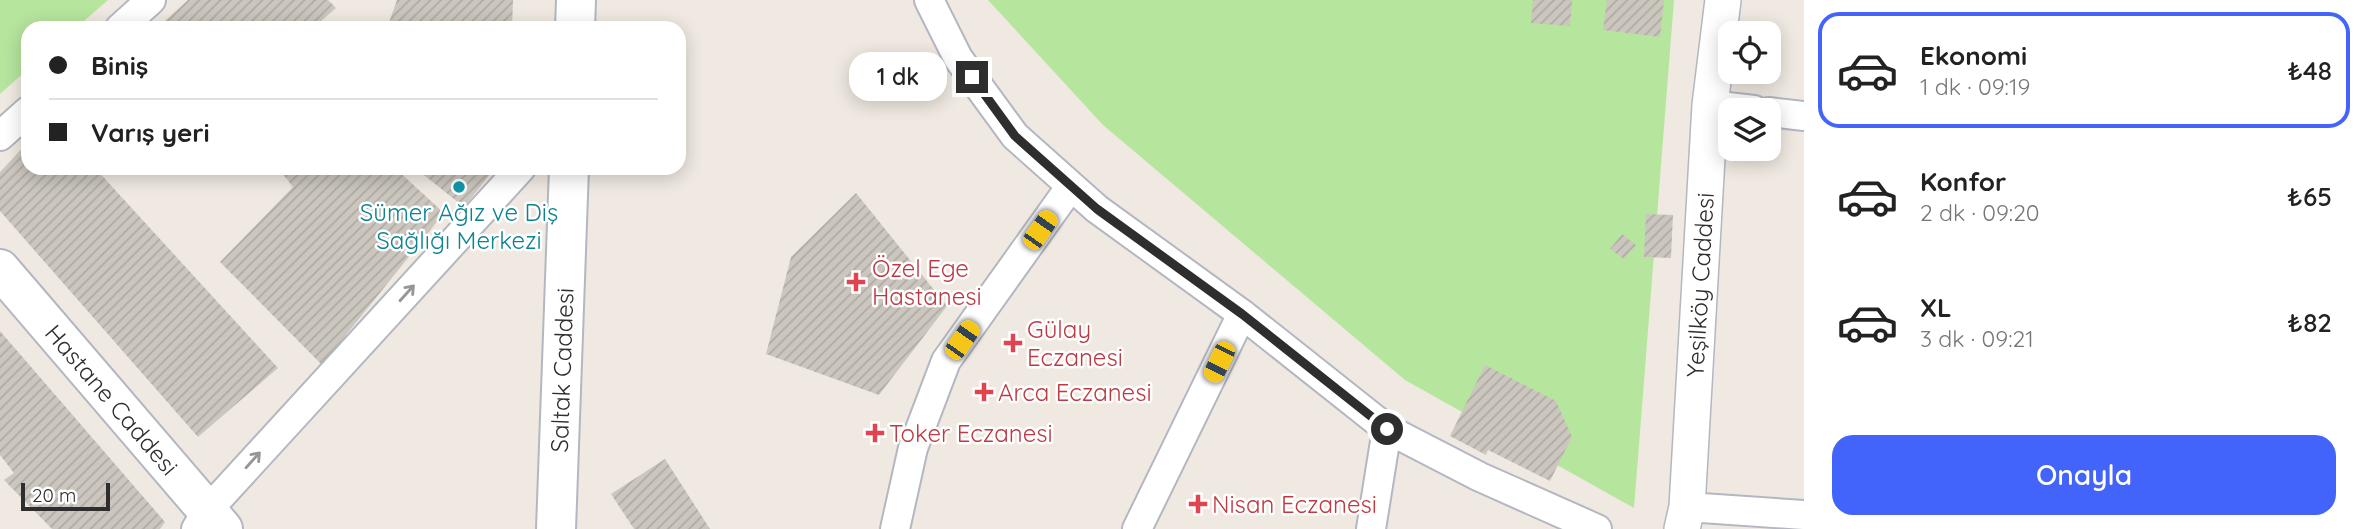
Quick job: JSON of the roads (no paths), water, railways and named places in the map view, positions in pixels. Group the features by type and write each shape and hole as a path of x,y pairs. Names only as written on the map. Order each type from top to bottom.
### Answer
{"main road":[{"path":"575,21 576,0"},
{"name":"Saltak Caddesi","path":"556,529 569,175"},
{"name":"Hastane Caddesi","path":"0,269 209,523"}],"street":[{"path":"128,21 151,0"},
{"path":"929,0 958,58 1015,136 1097,209 1242,314 1387,429 1480,477 1598,529"},
{"name":"Yeşilköy Caddesi","path":"1684,518 1710,105 1723,0"},
{"path":"1710,105 1718,106"},
{"path":"1781,113 1804,116"},
{"path":"0,136 21,117"},
{"path":"209,523 515,175"},
{"path":"895,529 912,448 946,361 1071,186"},
{"path":"1137,529 1242,314"},
{"path":"1371,529 1387,429"},
{"path":"1684,518 1804,515"}],"place":[{"name":"Sümer Ağız ve Diş Sağlığı Merkezi","path":"459,187"},
{"name":"Özel Ege Hastanesi","path":"856,282"},
{"name":"Gülay Eczanesi","path":"1013,343"},
{"name":"Arca Eczanesi","path":"984,392"},
{"name":"Toker Eczanesi","path":"875,433"},
{"name":"Nisan Eczanesi","path":"1198,504"}]}
